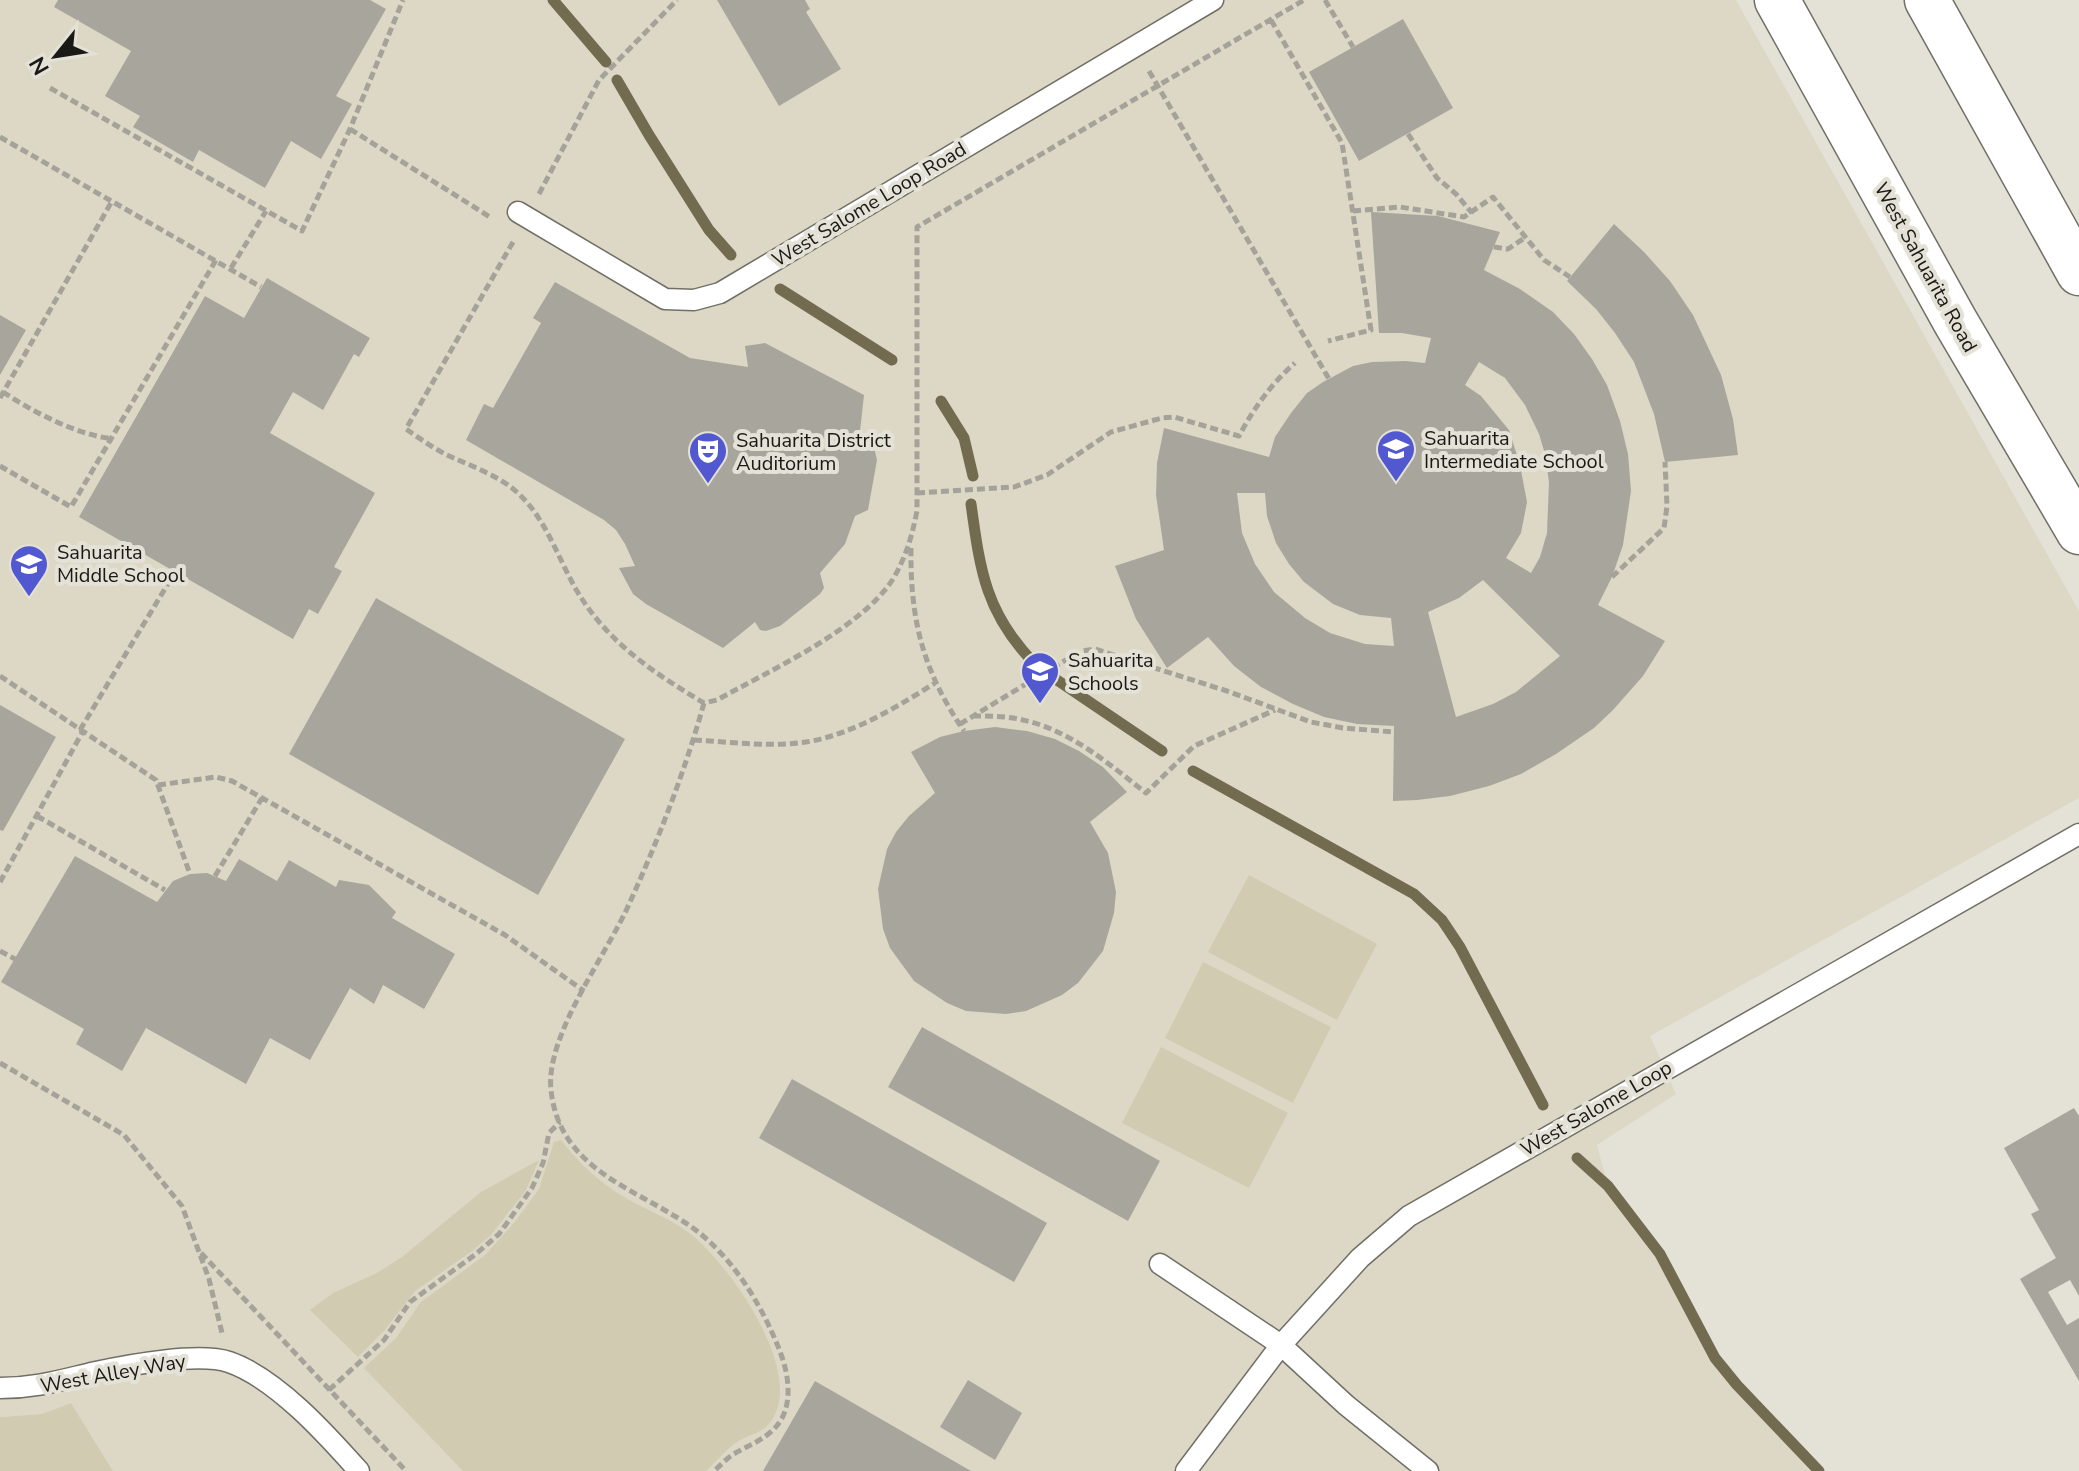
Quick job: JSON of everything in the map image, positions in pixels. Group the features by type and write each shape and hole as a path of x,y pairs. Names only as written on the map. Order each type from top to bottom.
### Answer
{"main road":[{"name":"West Sahuarita Road","path":"1777,0 1955,321 2079,532"},
{"path":"1927,0 2079,273"}],"lane":[{"name":"West Salome Loop Road","path":"521,221 665,299 694,300 720,293 1213,0"},
{"name":"West Salome Loop","path":"1186,1471 1281,1345 1360,1258 1409,1216 2079,834"},
{"path":"1160,1264 1281,1345 1346,1405 1428,1471"},
{"name":"West Alley Way","path":"0,1388 30,1388 98,1371 193,1358 228,1362 267,1383 317,1424 359,1471"}],"path":[{"path":"50,88 302,231 350,129 403,0"},
{"path":"677,0 599,80 406,429 444,454 512,488 537,515 577,592 601,626 626,652 704,703 717,700 856,619 891,582 911,543"},
{"path":"964,731 935,683 914,616 910,584 911,543 917,511 917,227 1304,0"},
{"path":"1325,0 1353,47"},
{"path":"1271,20 1342,143 1371,330 1328,341"},
{"path":"1135,46 1329,379"},
{"path":"350,129 521,221"},
{"path":"1408,134 1429,168 1472,213"},
{"path":"0,137 261,287"},
{"path":"1353,211 1400,207 1464,217 1493,197 1544,260 1570,277"},
{"path":"112,201 2,395 37,413 113,439"},
{"path":"231,269 266,211"},
{"path":"1494,247 1508,249 1526,237"},
{"path":"0,466 71,507 216,260"},
{"path":"917,493 1014,487 1047,475 1111,432 1162,418 1174,417 1239,436 1262,398 1295,363"},
{"path":"1612,577 1664,528 1667,506 1665,462"},
{"path":"0,882 82,730 175,572"},
{"path":"960,724 1069,658 1095,649 1227,691 1311,722 1394,732"},
{"path":"0,676 156,780 190,874"},
{"path":"694,740 776,744 811,741 872,719 935,683"},
{"path":"704,703 694,740 630,903 563,1031 552,1065 551,1089 560,1122 575,1149 632,1194 688,1224 747,1285 785,1362 787,1402 781,1419 755,1445 730,1456 714,1471"},
{"path":"973,716 1024,720 1070,738 1102,758 1146,793 1194,746 1276,710"},
{"path":"158,785 216,777 232,781 505,935 584,991"},
{"path":"215,876 262,798"},
{"path":"37,816 165,890"},
{"path":"0,951 15,959"},
{"path":"0,1063 124,1135 182,1206 209,1279 228,1362"},
{"path":"329,1390 384,1340 410,1302 499,1234 532,1188 543,1163 549,1133 560,1122"},
{"path":"199,1251 406,1471"}],"shaded area":[{"name":"Sahuarita Schools","path":"0,0 1736,0 2079,611 2079,798 1650,1036 1676,1094 1597,1145 1608,1186 1660,1254 1715,1358 1819,1471 113,1471 71,1403 42,1414 0,1417"},
{"path":"1249,875 1377,944 1337,1020 1208,952"},
{"path":"1203,962 1331,1027 1293,1103 1165,1038"},
{"path":"1161,1047 1288,1113 1249,1188 1122,1123"},
{"path":"561,1140 606,1185 688,1232 704,1247 741,1291 770,1346 778,1374 780,1399 772,1420 760,1431 733,1445 706,1471 463,1471 364,1368 396,1338 421,1302 485,1255 514,1223 539,1189 554,1142"},
{"path":"539,1160 526,1190 491,1235 415,1291 384,1331 358,1357 310,1310 333,1293 377,1273 402,1257 481,1192"},
{"path":"71,1403 113,1471 0,1471 0,1417 42,1414"}],"building":[{"path":"58,0 370,0 386,9 336,96 352,104 321,159 291,141 265,188 199,150 193,162 133,127 140,116 105,96 131,51 54,7"},
{"path":"717,0 805,0 810,9 806,12 841,69 779,106"},
{"path":"1403,19 1453,108 1359,161 1309,72"},
{"path":"1371,212 1438,216 1500,232 1484,270 1520,289 1553,312 1574,334 1607,385 1620,421 1628,454 1631,491 1623,545 1598,605 1665,641 1643,676 1613,710 1594,728 1556,754 1521,774 1489,786 1417,800 1393,801 1394,726 1357,724 1324,717 1293,704 1261,687 1234,666 1208,637 1167,668 1136,619 1115,566 1164,550 1156,495 1157,463 1164,428 1269,457 1275,437 1291,413 1307,393 1323,382 1353,366 1372,362 1425,363 1431,338 1379,333","holes":["1479,362 1505,378 1525,405 1545,454 1549,482 1547,533 1540,557 1531,573 1506,558 1521,533 1527,502 1509,430 1481,396 1465,385","1237,493 1265,493 1267,516 1276,543 1304,582 1333,604 1360,615 1391,618 1394,646 1365,644 1330,633 1305,618 1274,592 1255,564 1242,533","1483,580 1560,656 1516,692 1456,717 1428,612 1459,598"]},
{"path":"1614,224 1670,281 1693,315 1721,375 1733,419 1738,455 1665,462 1654,414 1634,362 1596,309 1567,281"},
{"path":"267,278 370,338 359,357 354,354 323,410 293,392 270,433 375,493 334,567 342,571 318,614 309,609 293,639 79,517 205,296 244,318"},
{"name":"Sahuarita District Auditorium","path":"555,282 690,358 748,367 745,346 765,343 864,395 860,431 872,439 877,460 868,510 855,516 845,544 820,573 824,588 820,594 780,626 766,631 760,630 755,622 723,648 646,604 633,594 619,568 635,566 616,530 604,520 466,440 484,404 493,408 541,323 533,318"},
{"path":"0,315 26,330 0,375"},
{"path":"376,598 625,739 538,895 289,754"},
{"path":"0,705 56,737 3,831 0,830"},
{"path":"995,727 1055,739 1103,767 1127,792 1090,822 1108,853 1116,892 1114,913 1103,951 1078,983 1062,995 1026,1011 1006,1014 966,1011 947,1003 914,981 890,948 883,929 878,889 887,849 896,832 935,793 911,752 940,737"},
{"path":"75,856 157,902 173,881 190,874 207,873 226,881 239,859 277,881 289,860 336,887 339,880 369,885 396,912 392,918 455,954 424,1009 383,985 374,1004 350,988 310,1060 270,1038 246,1084 146,1028 122,1071 76,1044 84,1029 1,982"},
{"path":"922,1027 1160,1161 1128,1221 888,1087"},
{"path":"792,1079 1047,1223 1014,1282 759,1138"},
{"path":"2074,1108 2079,1116 2079,1296 2070,1280 2048,1292 2067,1325 2079,1318 2079,1381 2020,1279 2056,1258 2031,1214 2039,1210 2004,1148"},
{"path":"968,1380 1022,1413 995,1460 940,1427"},
{"path":"815,1381 971,1471 763,1471"}],"waterway":[{"path":"553,0 606,62"},
{"path":"617,80 709,230 731,255"},
{"path":"780,289 892,360"},
{"path":"941,401 964,438 973,476"},
{"path":"971,504 987,589 1004,625 1033,662"},
{"path":"1057,680 1162,751"},
{"path":"1193,771 1414,894 1442,920 1460,947 1543,1105"},
{"path":"1577,1158 1608,1186 1660,1254 1715,1358 1819,1471"}],"place":[{"name":"Sahuarita Intermediate School","path":"1396,483"},
{"name":"Sahuarita District Auditorium","path":"708,485"},
{"name":"Sahuarita Middle School","path":"29,598"},
{"name":"Sahuarita Schools","path":"1040,705"}]}
